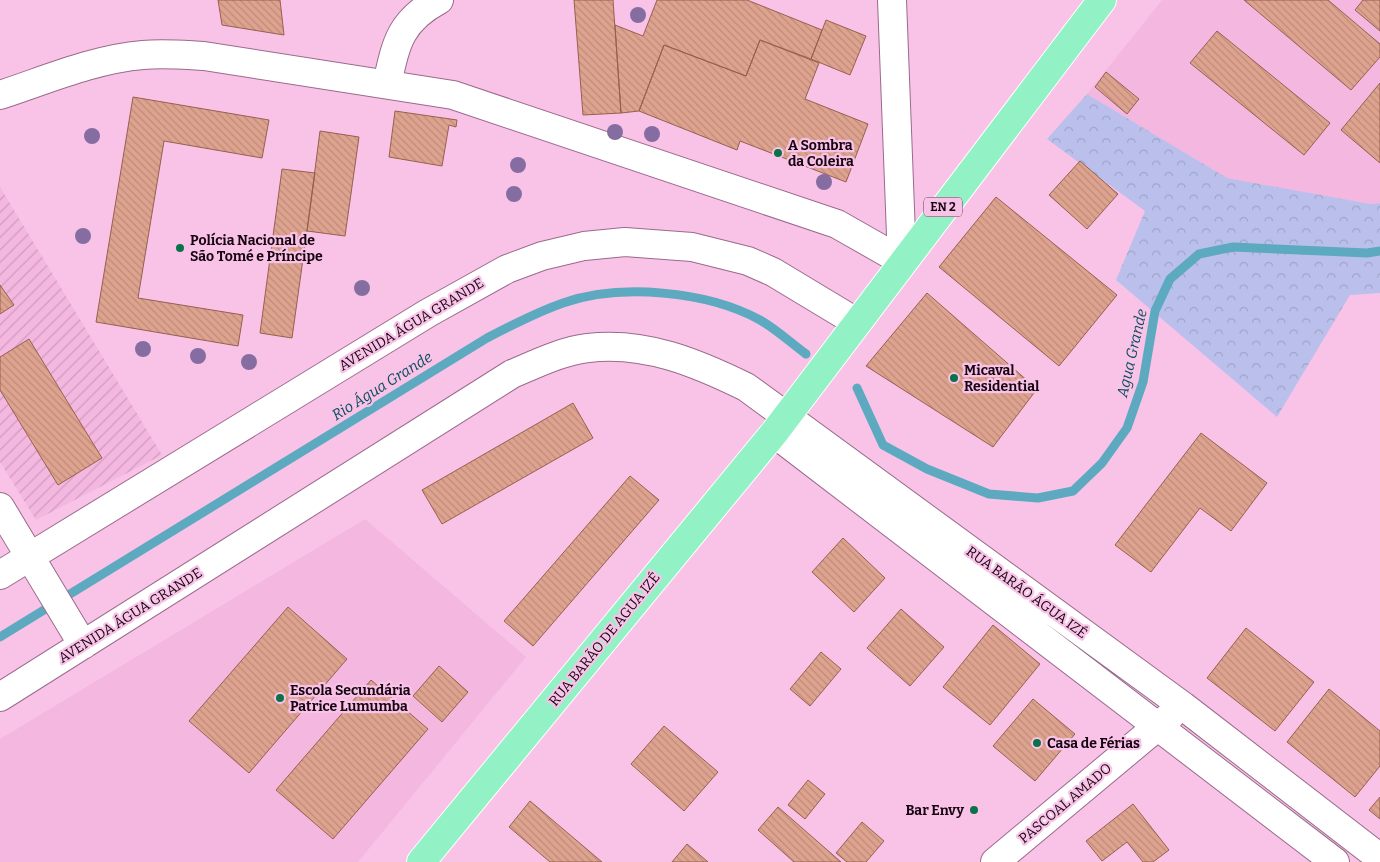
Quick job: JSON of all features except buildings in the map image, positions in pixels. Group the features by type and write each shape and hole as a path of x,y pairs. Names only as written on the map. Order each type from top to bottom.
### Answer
{"main road":[{"name":"EN 2","path":"780,424 1102,0"},
{"name":"RUA BARÃO DE AGUA IZÉ","path":"421,862 780,424"}],"street":[{"path":"387,84 395,49 404,29 420,10 439,0"},
{"path":"892,0 902,261"},
{"path":"0,96 72,70 119,58 174,54 204,56 453,96 838,224 902,261"},
{"name":"AVENIDA ÁGUA GRANDE","path":"0,575 428,312 499,273 542,256 584,246 625,242 692,247 740,259 773,272 856,322"},
{"name":"AVENIDA ÁGUA GRANDE","path":"0,697 77,635 512,374 550,358 588,348 626,347 659,352"},
{"name":"RUA BARÃO ÁGUA IZÉ","path":"659,352 703,366 746,388 780,424 1156,726 1335,862"},
{"name":"RUA BARÃO ÁGUA IZÉ","path":"780,424 1183,706 1380,858"},
{"path":"0,508 77,635"},
{"name":"PASCOAL AMADO","path":"995,862 1156,726 1183,706"}],"shaded area":[{"path":"1162,0 1380,0 1380,203 1371,204 1227,178 1087,94"},
{"path":"0,187 162,455 36,520 0,462"},
{"name":"Escola Secundária Patrice Lumumba","path":"365,519 526,657 358,862 0,862 0,739"}],"green space":[{"path":"1087,94 1227,178 1371,204 1380,203 1380,293 1350,295 1277,417 1116,280 1145,211 1047,139"}],"waterway":[{"name":"Agua Grande","path":"857,388 883,445 927,469 989,494 1038,498 1073,491 1102,463 1127,428 1143,382 1155,311 1170,279 1199,254 1233,247 1367,253 1380,251"},
{"name":"Rio Água Grande","path":"0,637 487,338 563,303 610,293 636,292 663,293 715,302 760,320 806,354"}],"place":[{"name":"A Sombra da Coleira","path":"778,153"},
{"name":"Polícia Nacional de São Tomé e Príncipe","path":"180,248"},
{"name":"Micaval Residential","path":"954,378"},
{"name":"Escola Secundária Patrice Lumumba","path":"280,698"},
{"name":"Casa de Férias","path":"1037,743"},
{"name":"Bar Envy","path":"974,810"}]}
